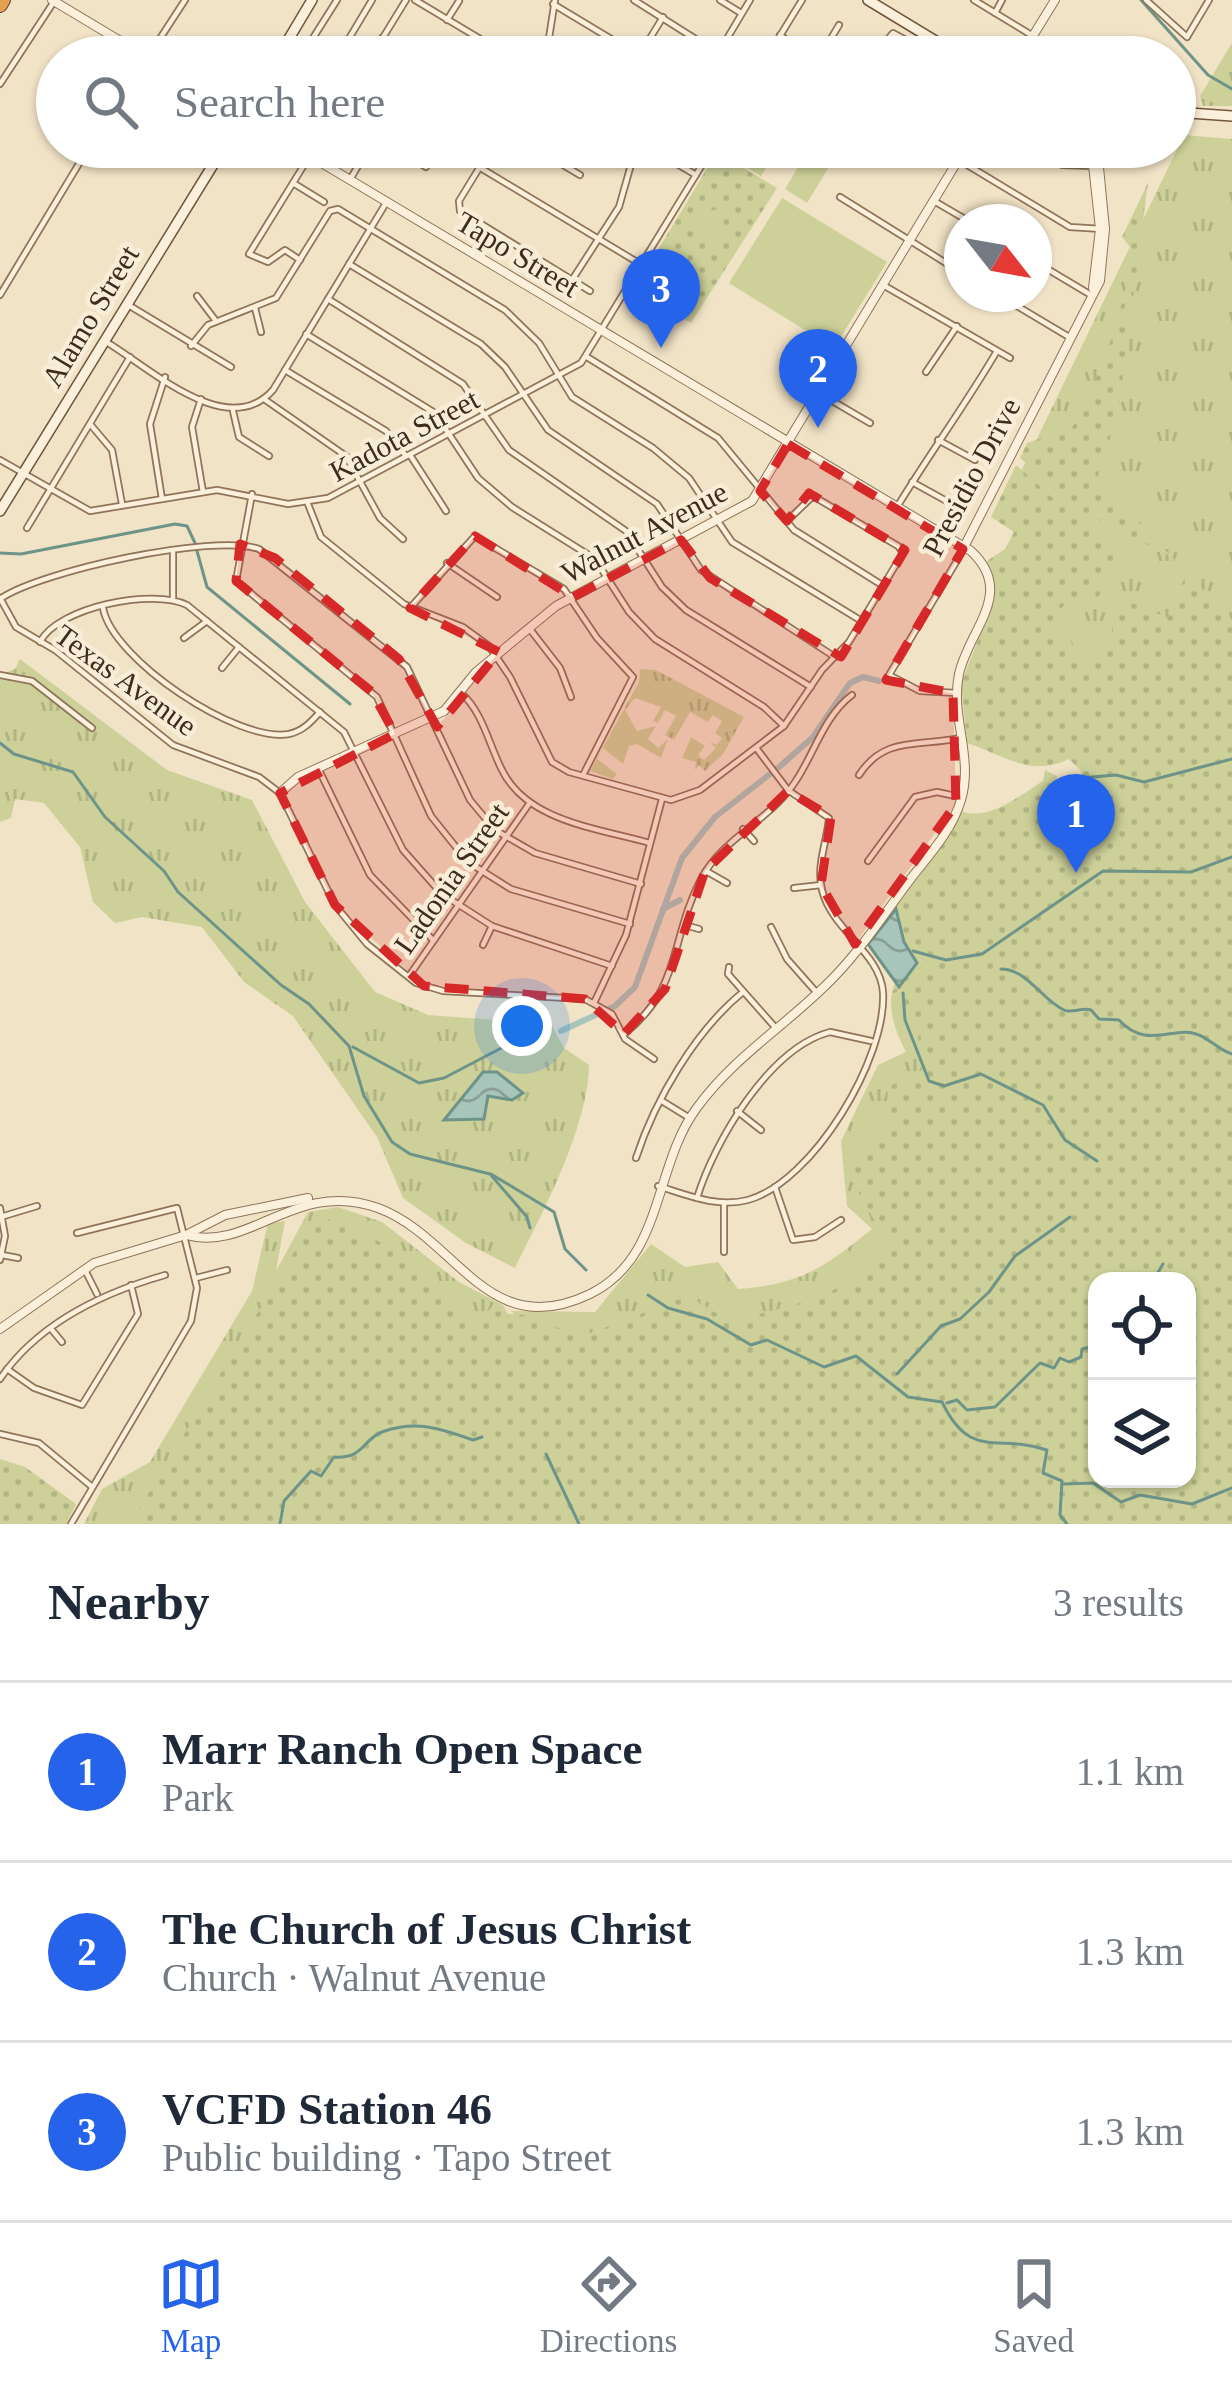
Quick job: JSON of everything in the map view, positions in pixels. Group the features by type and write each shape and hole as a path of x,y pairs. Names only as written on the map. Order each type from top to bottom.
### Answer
{"main road":[{"path":"291,36 312,0"},
{"path":"868,0 927,36"},
{"path":"1196,113 1232,116"},
{"name":"Alamo Street","path":"0,511 211,168"}],"street":[{"path":"0,84 53,0 113,36"},
{"path":"161,36 184,0"},
{"path":"314,36 337,0"},
{"path":"351,36 372,0"},
{"path":"383,36 406,0"},
{"path":"415,0 475,36"},
{"path":"634,0 693,36"},
{"path":"720,0 742,13"},
{"path":"730,36 750,0"},
{"path":"780,35 802,0"},
{"path":"974,0 1033,35 1055,0"},
{"path":"995,13 1003,0"},
{"path":"1146,0 1182,36"},
{"path":"1189,36 1209,0"},
{"path":"447,20 459,1"},
{"path":"551,36 554,2 608,36"},
{"path":"305,13 322,23"},
{"path":"652,36 663,17"},
{"path":"832,36 839,25"},
{"path":"0,295 76,168"},
{"path":"300,260 285,250 268,262 249,254 301,168"},
{"name":"Tapo Street","path":"328,168 963,549"},
{"path":"349,181 357,168"},
{"path":"478,168 458,207 590,291"},
{"path":"481,168 650,271"},
{"path":"567,168 580,176"},
{"path":"572,280 622,199 630,168"},
{"path":"684,168 696,175"},
{"name":"Kadota Street","path":"0,460 90,511 202,492 308,504 363,481 487,416 586,357 700,168"},
{"name":"Walnut Avenue","path":"280,793 318,768 433,716 496,655 571,598 744,509 760,490 953,168"},
{"path":"971,168 1070,227 1103,229"},
{"name":"Presidio Drive","path":"955,693 920,691 890,678 963,549 1100,281 1103,229 1096,168"},
{"path":"292,183 324,202"},
{"path":"840,196 857,202 944,262"},
{"path":"934,201 944,207"},
{"path":"103,340 201,399 233,411 264,399 386,203"},
{"path":"191,346 216,321 281,293 333,209 506,310 538,343 576,401 677,466 738,546 862,621"},
{"path":"349,264 481,344 559,439 649,496 710,578 835,657"},
{"path":"1052,272 1091,296"},
{"path":"884,285 1010,358"},
{"path":"197,296 216,321"},
{"path":"328,299 454,377 519,460 616,522 686,610 811,687"},
{"path":"125,302 231,367"},
{"path":"255,308 261,332"},
{"path":"1027,312 1071,338"},
{"path":"926,372 956,326"},
{"path":"306,334 430,410 490,490 590,554 629,612 655,638 764,706 784,726"},
{"path":"896,509 938,440 974,396 997,351"},
{"path":"27,528 130,356"},
{"path":"586,357 718,438 787,521 884,586"},
{"path":"286,370 386,431 446,511"},
{"path":"162,499 150,424 165,377"},
{"path":"819,393 870,423"},
{"path":"201,399 192,427 202,492"},
{"path":"264,399 346,456 380,518 403,539"},
{"path":"233,411 239,437 269,456"},
{"path":"90,424 112,450 123,506"},
{"path":"938,440 975,460"},
{"path":"912,482 952,504"},
{"path":"251,494 240,544 238,583 373,692 437,825 481,872 522,893 629,924"},
{"path":"308,504 322,537 410,608 463,627 496,655 545,754 561,769 662,799 694,794 784,726 862,621 902,549 813,496 787,521"},
{"path":"410,608 477,536 556,582 597,638 633,676 583,776"},
{"path":"0,598 34,579 172,552 240,544 274,558 398,659 433,716 470,800 505,838 535,853 641,884"},
{"path":"0,1329 84,1267 186,1235 239,1211 311,1197 354,1198 408,1218 493,1290 551,1301 587,1291 626,1261 644,1229 688,1117 772,1024 816,991 856,946 945,826 960,797 958,660 987,597 982,569 963,549"},
{"path":"172,552 173,599"},
{"path":"447,563 497,596"},
{"name":"Texas Avenue","path":"0,598 16,627 173,745 259,777 280,793"},
{"path":"40,642 60,618 173,599 320,712 357,751 403,850 457,906 492,926 612,966"},
{"path":"103,608 116,640 202,708 281,734 303,729 320,712"},
{"path":"184,638 207,621"},
{"path":"529,628 560,668 571,697"},
{"path":"222,668 239,647"},
{"path":"0,675 32,681 92,728"},
{"path":"461,693 474,708 506,780 529,804 650,843"},
{"path":"624,1034 661,997 706,871 743,829 788,790 805,755 852,695"},
{"path":"860,775 872,757 889,747 961,738"},
{"path":"660,1187 724,1203 776,1187 838,1122 860,1081 872,1041 882,989 877,970 835,920 821,885 829,818 788,790 756,748"},
{"path":"318,768 370,875 433,940"},
{"path":"280,793 335,905 367,944 408,977 443,991 594,1003 612,1014 624,1034 654,1059"},
{"path":"868,861 910,801 929,793 960,797"},
{"path":"594,1003 629,924 662,799"},
{"name":"Ladonia Street","path":"408,977 529,804"},
{"path":"743,829 754,842"},
{"path":"706,871 728,883"},
{"path":"794,888 821,885"},
{"path":"685,925 700,929"},
{"path":"483,945 492,926"},
{"path":"771,927 787,959 816,991"},
{"path":"729,968 772,1024"},
{"path":"636,1158 662,1101 711,1023 743,992"},
{"path":"697,1198 716,1143 737,1111 818,1036 841,1032 872,1041"},
{"path":"662,1101 688,1117"},
{"path":"737,1111 760,1130"},
{"path":"186,1235 226,1235 309,1203 354,1202 410,1224 486,1291 544,1305 588,1295 626,1268 649,1231 660,1187"},
{"path":"776,1187 793,1240 815,1237 841,1220"},
{"path":"724,1203 724,1252"},
{"path":"19,1258 1,1257 2,1212 37,1206"},
{"path":"70,1524 191,1322 196,1278 177,1208 77,1233"},
{"path":"84,1267 98,1296"},
{"path":"196,1278 227,1270"},
{"path":"0,1379 52,1330 98,1296 165,1275"},
{"path":"7,1369 34,1388 80,1406 138,1314 131,1285"},
{"path":"52,1330 62,1342"},
{"path":"0,1434 39,1443 92,1486"}],"highlighted area":[{"path":"788,444 963,549 886,680 953,693 956,804 855,944 821,885 831,817 788,791 705,871 665,989 624,1034 585,999 424,986 335,905 280,793 395,734 372,692 236,581 240,544 275,558 399,659 437,727 499,652 410,608 475,536 573,597 681,540 710,578 841,657 905,550 809,493 787,521 760,491"}],"green space":[{"path":"1232,43 1232,106 1203,106 1200,96"},
{"path":"1196,136 1232,139 1232,1524 84,1524 102,1489 150,1462 252,1291 268,1223 285,1221 276,1271 308,1212 338,1207 382,1222 459,1282 503,1305 533,1366 539,1339 511,1311 595,1312 651,1244 685,1267 718,1262 738,1289 811,1272 872,1229 847,1206 841,1141 878,1065 906,1052 893,1020 895,982 922,941 1121,759 977,718 1028,531 1002,511 1168,168 1196,168"},
{"path":"707,168 744,168 777,188 691,323 661,305 672,285 646,270"},
{"path":"798,168 828,168 807,203 785,189"},
{"path":"1148,183 1118,414 1097,479 1232,620 1232,1524 130,1524 317,1214 409,1255 428,1274 441,1300 473,1326 493,1306 509,1314 542,1316 542,1325 591,1333 688,1296 730,1321 818,1297 856,1276 872,1261 886,1242 848,1173 860,1161 861,1144 886,1126 888,1087 922,1070 916,1017 900,1012 892,992 927,961 906,948 892,909 961,811 982,813 1004,805 1043,781 1045,770 1057,776 1057,788 1083,784 1081,771 1069,759 1029,765 967,743 961,683 994,600 987,561 1005,549 1014,532 991,517 1016,465 1074,517 1120,544 1097,601 1065,603 1051,627 1072,641 1084,669 1110,641 1118,597 1168,618 1186,574 1168,555 1079,510 1020,458 1027,443 1072,428 1110,342 1133,251 1122,237"},
{"path":"782,198 887,262 834,348 729,283"},
{"path":"720,208 729,241 697,242 687,219"},
{"path":"20,659 167,770 252,800 305,902 375,992 428,1015 551,1024 564,1048 589,1065 573,1142 515,1268 466,1243 403,1198 377,1137 293,1016 244,982 202,927 142,917 115,923 93,902 80,847 44,803 15,799 11,818 0,822 0,675 15,669"},
{"path":"640,669 656,670 744,717 723,754 705,771 699,765 695,770 696,762 682,758 691,737 705,746 698,755 704,760 716,748 710,742 717,745 722,738 715,733 722,721 713,715 708,722 690,712 674,740 665,735 676,716 665,710 658,723 653,721 661,707 635,698 625,710 637,731 656,726 648,739 658,748 668,739 661,758 637,744 629,746 623,764 603,748 597,759 617,774 613,779 590,771 639,682"},
{"path":"0,1459 25,1467 76,1504 66,1524 0,1524"}],"water":[{"path":"896,909 904,942 917,963 899,987 868,944"},
{"path":"483,1072 497,1072 523,1093 512,1100 488,1096 484,1119 444,1120"}],"waterway":[{"path":"1141,0 1173,36"},
{"path":"1196,62 1232,89"},
{"path":"0,553 21,554 175,524 187,526 195,543"},
{"path":"197,551 207,587 350,704"},
{"path":"778,768 813,737 850,683 863,677 879,681"},
{"path":"0,743 14,754 73,772 105,817 164,871 178,892 281,985 309,1004 349,1046 364,1096 392,1142 410,1154 490,1174 527,1217 530,1228"},
{"path":"1068,779 1116,775 1144,782 1232,759"},
{"path":"561,1031 615,1006 635,987 682,858 715,817 770,774"},
{"path":"913,951 946,960 982,954 1103,871 1191,872 1232,857"},
{"path":"663,909 680,900"},
{"path":"1001,969 1027,979 1064,1010 1091,1010 1099,1019 1119,1020 1140,1034 1190,1032 1232,1054"},
{"path":"903,993 905,1020 929,1081 944,1086 981,1074 1043,1105 1065,1140 1097,1161"},
{"path":"353,1047 419,1083 444,1078 509,1044 546,1038"},
{"path":"491,1174 554,1212 565,1249 586,1270"},
{"path":"897,1374 941,1326 960,1319 989,1292 1015,1256 1070,1217"},
{"path":"1158,1272 1163,1264"},
{"path":"648,1295 668,1308 707,1319 751,1345 767,1340 824,1367 856,1356 908,1397 942,1402 953,1421 975,1439 1047,1450 1043,1473 1062,1481 1060,1515 1067,1524"},
{"path":"947,1403 957,1400 967,1410 995,1407 1040,1363 1054,1368 1060,1358 1069,1362 1088,1347"},
{"path":"280,1524 284,1501 311,1471 321,1476 334,1457 357,1452 382,1432 417,1426 473,1440 482,1437"},
{"path":"546,1454 579,1524"},
{"path":"1063,1484 1093,1483 1121,1502 1140,1495 1192,1504 1232,1488"}],"place":[{"name":"VCFD Station 46","path":"661,348"},
{"name":"The Church of Jesus Christ","path":"818,428"},
{"name":"Marr Ranch Open Space","path":"1076,873"}]}
